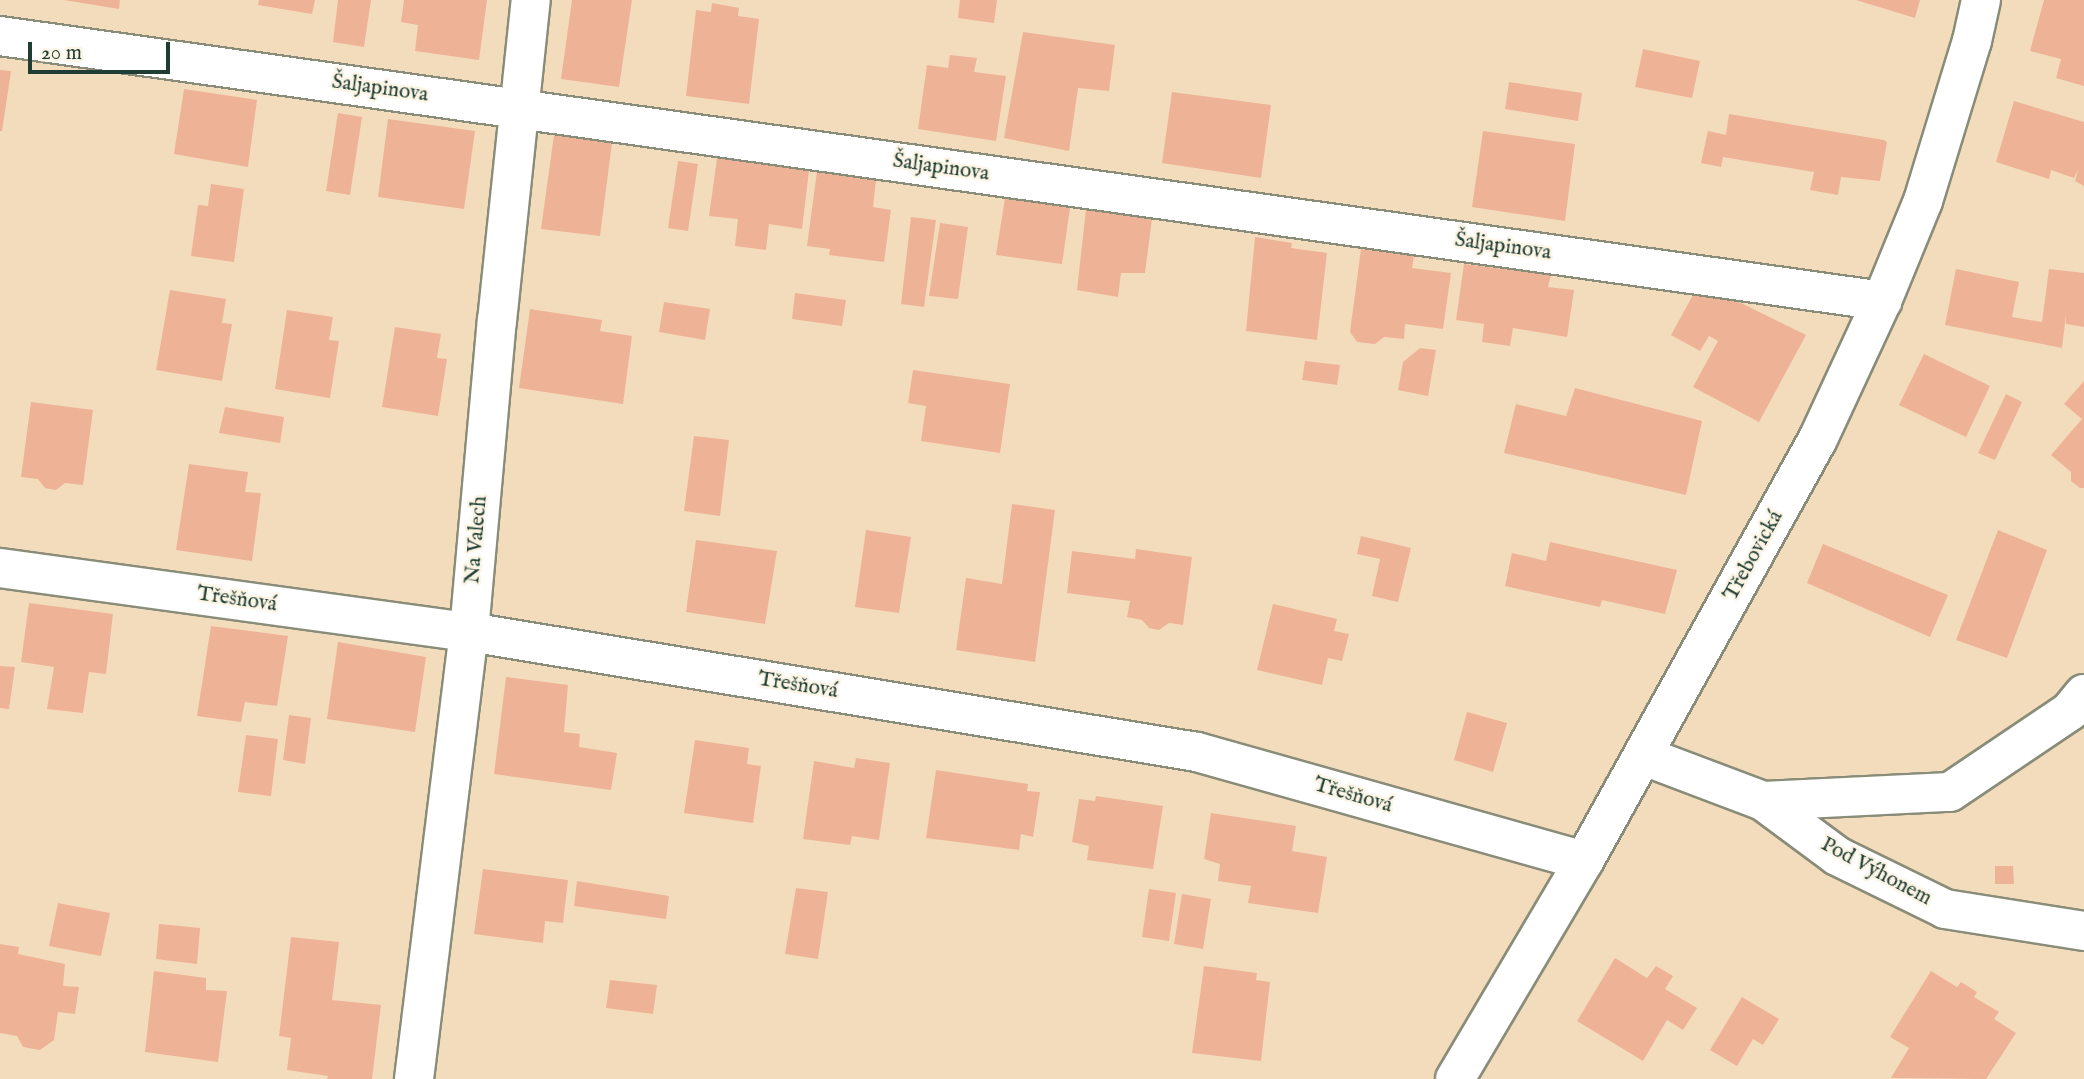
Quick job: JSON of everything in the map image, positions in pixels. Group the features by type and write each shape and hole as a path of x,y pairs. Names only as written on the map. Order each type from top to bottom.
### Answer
{"street":[{"name":"Na Valech","path":"414,1079 469,632 531,0"},
{"name":"Třebovická","path":"1455,1079 1644,756 1818,441 1882,301 1923,201 1972,41 1981,0"},
{"name":"Šaljapinova","path":"0,36 1882,301"},
{"name":"Třešňová","path":"0,568 469,632 1197,752 1584,861"},
{"path":"1763,801 1950,792 2070,711 2084,694"},
{"name":"Pod Výhonem","path":"1644,756 1763,801 1837,856 1945,909 2084,931"}],"building":[{"path":"64,0 120,0 119,9"},
{"path":"259,0 315,0 312,14 258,5"},
{"path":"338,0 371,0 364,47 333,42"},
{"path":"404,0 487,0 479,60 415,51 418,25 401,22"},
{"path":"572,0 632,0 619,87 561,79"},
{"path":"960,0 997,0 994,23 958,18"},
{"path":"1856,0 1920,0 1915,18"},
{"path":"2044,0 2084,0 2084,86 2056,78 2061,59 2030,51"},
{"path":"712,3 739,8 738,16 759,19 749,104 686,96 696,10 711,12"},
{"path":"1023,32 1115,45 1109,91 1078,88 1069,151 1004,138"},
{"path":"1643,49 1700,61 1692,98 1635,87"},
{"path":"950,55 977,58 974,72 1006,76 996,141 918,129 927,65 948,68"},
{"path":"0,70 11,71 2,131 0,131"},
{"path":"1509,82 1582,93 1578,121 1505,109"},
{"path":"184,89 257,100 248,167 174,154"},
{"path":"1172,92 1271,105 1261,178 1162,163"},
{"path":"2014,101 2084,122 2084,186 2075,181 2078,170 2074,178 2051,170 2049,179 1996,162"},
{"path":"338,113 362,117 350,195 326,191"},
{"path":"1729,114 1884,140 1887,142 1880,181 1841,177 1838,195 1810,190 1814,172 1723,157 1721,167 1701,163 1708,131 1726,135"},
{"path":"388,119 475,131 464,209 378,197"},
{"path":"1483,131 1575,144 1565,221 1472,207"},
{"path":"554,135 612,143 600,236 541,229"},
{"path":"717,158 809,171 802,229 769,224 766,250 735,246 738,219 709,216"},
{"path":"678,161 698,164 688,231 668,228"},
{"path":"817,171 876,180 873,207 891,210 884,262 829,255 830,249 807,246"},
{"path":"211,184 244,189 234,262 191,256 198,205 208,206"},
{"path":"1005,198 1070,208 1062,264 996,255"},
{"path":"1086,209 1152,219 1145,273 1121,273 1118,297 1077,290"},
{"path":"911,217 936,220 924,307 901,304"},
{"path":"940,223 968,227 958,299 929,296"},
{"path":"1255,237 1292,243 1291,248 1327,253 1317,340 1246,331"},
{"path":"1361,249 1414,256 1412,268 1451,273 1443,329 1405,324 1404,339 1384,337 1375,344 1357,342 1350,332"},
{"path":"1464,264 1551,275 1548,287 1574,290 1567,337 1513,328 1510,346 1482,342 1484,324 1456,320"},
{"path":"1956,269 2019,282 2012,317 2042,322 2049,269 2084,273 2084,327 2066,324 2066,315 2062,348 1945,325"},
{"path":"170,290 226,299 222,323 232,324 222,381 156,370"},
{"path":"795,293 846,300 842,326 792,319"},
{"path":"1693,295 1739,302 1806,335 1759,422 1693,387 1718,341 1709,336 1700,351 1671,335"},
{"path":"664,302 710,309 705,340 659,332"},
{"path":"530,309 602,320 600,331 632,336 623,404 519,388"},
{"path":"287,310 333,317 329,340 339,341 330,398 275,389"},
{"path":"395,327 441,334 437,358 447,359 438,416 382,407"},
{"path":"1420,348 1436,350 1428,396 1398,390 1403,362"},
{"path":"1924,354 1990,386 1966,437 1899,405"},
{"path":"1305,361 1340,365 1337,385 1302,380"},
{"path":"913,370 1010,384 1000,453 921,441 926,406 908,403"},
{"path":"2084,381 2084,488 2080,488 2071,481 2071,472 2051,455 2082,419 2064,404"},
{"path":"1575,388 1702,421 1686,495 1504,453 1516,404 1566,416"},
{"path":"2006,394 2022,402 1995,460 1978,453"},
{"path":"31,402 93,410 83,485 65,483 56,490 45,488 38,479 21,477"},
{"path":"225,407 284,417 280,443 219,433"},
{"path":"694,436 729,440 720,516 684,511"},
{"path":"189,464 248,472 245,492 261,493 252,561 176,550"},
{"path":"1012,504 1055,510 1035,662 956,650 966,578 1002,584"},
{"path":"866,530 911,537 899,613 855,607"},
{"path":"1998,530 2047,550 2007,658 1956,640"},
{"path":"1361,536 1411,548 1398,602 1372,596 1380,559 1357,554"},
{"path":"696,540 777,551 765,624 686,612"},
{"path":"1550,542 1677,570 1665,614 1602,600 1600,607 1505,586 1512,553 1546,561"},
{"path":"1823,544 1948,595 1930,637 1807,583"},
{"path":"1136,549 1192,557 1183,625 1169,623 1159,630 1149,628 1142,620 1127,617 1130,601 1067,593 1072,551 1135,559"},
{"path":"29,603 113,614 106,674 89,672 83,713 47,709 54,667 21,662"},
{"path":"1273,604 1337,619 1334,631 1349,634 1342,661 1328,658 1322,685 1257,670"},
{"path":"211,626 288,636 277,706 245,702 241,722 197,716"},
{"path":"338,642 426,657 415,732 327,719"},
{"path":"0,666 15,667 9,709 0,708"},
{"path":"506,677 568,685 564,732 580,734 579,747 617,753 611,790 494,774"},
{"path":"1467,712 1507,723 1493,772 1454,760"},
{"path":"289,715 311,718 305,764 283,760"},
{"path":"246,735 278,739 271,796 238,792"},
{"path":"695,740 749,748 747,764 761,766 753,823 684,813"},
{"path":"856,758 890,763 879,840 852,836 850,845 803,839 814,761 854,768"},
{"path":"936,770 1028,784 1027,791 1040,792 1033,837 1021,834 1019,850 926,838"},
{"path":"1096,796 1163,806 1153,869 1087,860 1089,846 1072,842 1079,799 1095,801"},
{"path":"1211,813 1296,826 1292,851 1327,857 1318,913 1248,903 1251,886 1218,881 1220,864 1204,859"},
{"path":"1995,866 2013,866 2014,884 1995,884"},
{"path":"483,869 568,880 563,923 545,921 543,943 474,934"},
{"path":"577,881 669,896 666,919 574,906"},
{"path":"796,888 828,892 818,959 785,954"},
{"path":"1149,889 1176,893 1169,941 1142,937"},
{"path":"1182,894 1211,899 1203,949 1174,944"},
{"path":"58,903 110,913 101,956 49,946"},
{"path":"159,924 200,928 197,964 156,959"},
{"path":"291,937 339,942 332,1000 381,1005 372,1079 327,1079 328,1076 287,1070 291,1038 279,1036"},
{"path":"0,944 19,947 18,954 65,964 63,986 79,987 75,1014 58,1012 54,1040 40,1050 23,1047 17,1036 0,1033"},
{"path":"1615,958 1647,978 1656,966 1673,976 1665,989 1697,1008 1683,1030 1667,1020 1643,1061 1577,1021"},
{"path":"1204,966 1257,973 1256,980 1270,982 1261,1061 1192,1053"},
{"path":"154,971 206,978 206,990 227,991 218,1062 145,1052"},
{"path":"1931,971 1957,987 1961,982 1977,992 1974,997 1999,1012 1994,1019 2016,1033 1986,1079 1891,1078 1909,1048 1890,1037"},
{"path":"610,980 657,985 653,1014 606,1008"},
{"path":"1742,997 1779,1019 1763,1045 1753,1039 1737,1066 1710,1050"}]}
